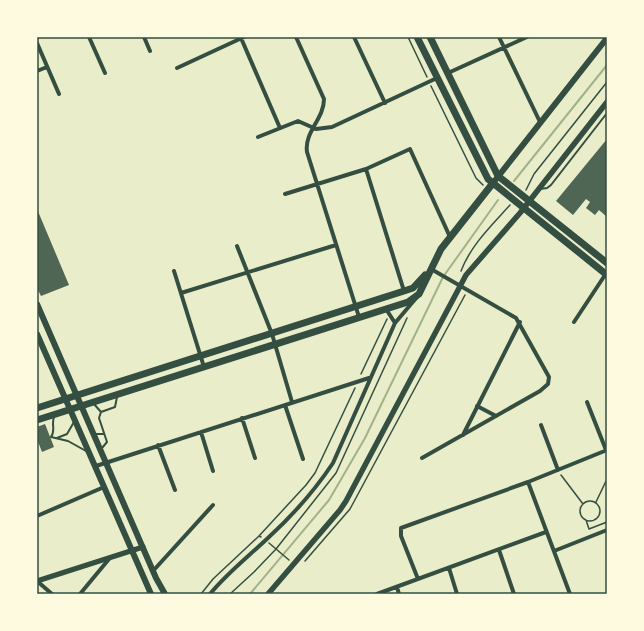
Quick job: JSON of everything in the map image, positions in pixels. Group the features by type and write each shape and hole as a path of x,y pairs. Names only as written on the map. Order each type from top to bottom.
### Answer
{"main road":[{"path":"417,37 488,179 523,209 607,274"},
{"path":"430,37 498,176 607,263"},
{"path":"37,420 408,302 419,294 450,237 607,38"},
{"path":"437,78 453,84"},
{"path":"37,408 404,292 413,288 433,270"},
{"path":"37,304 81,406 101,448 153,571 165,594"},
{"path":"37,334 40,346 96,466 131,551 151,594"}],"street":[{"path":"89,37 104,73"},
{"path":"144,37 150,51"},
{"path":"296,37 324,99 322,110 313,128 306,148 359,317"},
{"path":"354,37 386,103"},
{"path":"499,37 540,122"},
{"path":"448,73 528,37"},
{"path":"177,68 243,38 280,128"},
{"path":"37,43 59,94"},
{"path":"37,71 47,67"},
{"path":"258,137 298,121 320,130 332,127 437,78"},
{"path":"268,594 340,510 458,284 530,201 607,103"},
{"path":"285,194 366,169 410,149 450,237"},
{"path":"366,169 404,292"},
{"path":"181,293 336,245"},
{"path":"237,246 272,334 292,402"},
{"path":"422,458 540,391 548,384 549,376 520,322 516,318 433,270"},
{"path":"174,271 204,366"},
{"path":"574,322 607,274"},
{"path":"210,594 218,584 271,536 322,480 333,463 369,378 395,323 416,300 419,294"},
{"path":"386,309 395,323"},
{"path":"463,435 520,322"},
{"path":"96,466 369,378"},
{"path":"418,579 402,536 401,528 408,524 528,482 607,450 587,402"},
{"path":"285,405 303,459"},
{"path":"477,406 496,416"},
{"path":"242,418 255,458"},
{"path":"541,425 558,470"},
{"path":"201,432 213,471"},
{"path":"158,445 175,490"},
{"path":"528,482 570,594"},
{"path":"37,516 104,487"},
{"path":"153,571 213,505"},
{"path":"554,551 607,530"},
{"path":"377,594 546,532"},
{"path":"37,581 143,547"},
{"path":"499,550 514,594"},
{"path":"80,594 109,559"},
{"path":"448,568 457,594"},
{"path":"37,581 52,594"},
{"path":"397,587 399,594"}],"lane":[{"path":"539,189 547,188 551,185 607,113"},
{"path":"590,123 596,127"},
{"path":"569,151 574,155"},
{"path":"562,160 567,164"},
{"path":"101,412 115,407 117,394"},
{"path":"93,402 101,412"},
{"path":"101,412 99,418 107,442 101,448"},
{"path":"58,413 53,420 54,432 50,438 56,438 74,444 90,454"},
{"path":"56,438 67,434 74,418"},
{"path":"94,434 104,434"}],"path":[{"path":"408,37 476,178 483,185"},
{"path":"524,193 534,174 607,82"},
{"path":"558,470 583,504"},
{"path":"596,502 607,479"},
{"path":"586,520 595,520 600,515 600,508 596,502 589,500 583,504 580,510 582,517 586,520 590,529 607,522"},
{"path":"201,594 213,579 259,536"},
{"path":"230,594 276,549 287,558"}],"building":[{"path":"607,139 607,217 599,210 595,215 586,208 590,202 586,199 573,215 556,201"},
{"path":"37,209 69,285 41,296 37,288"},
{"path":"45,424 54,447 42,452 37,439 37,427"}],"waterway":[{"path":"514,181 607,65"},
{"path":"250,594 329,500 365,438 443,277 498,200"}]}
